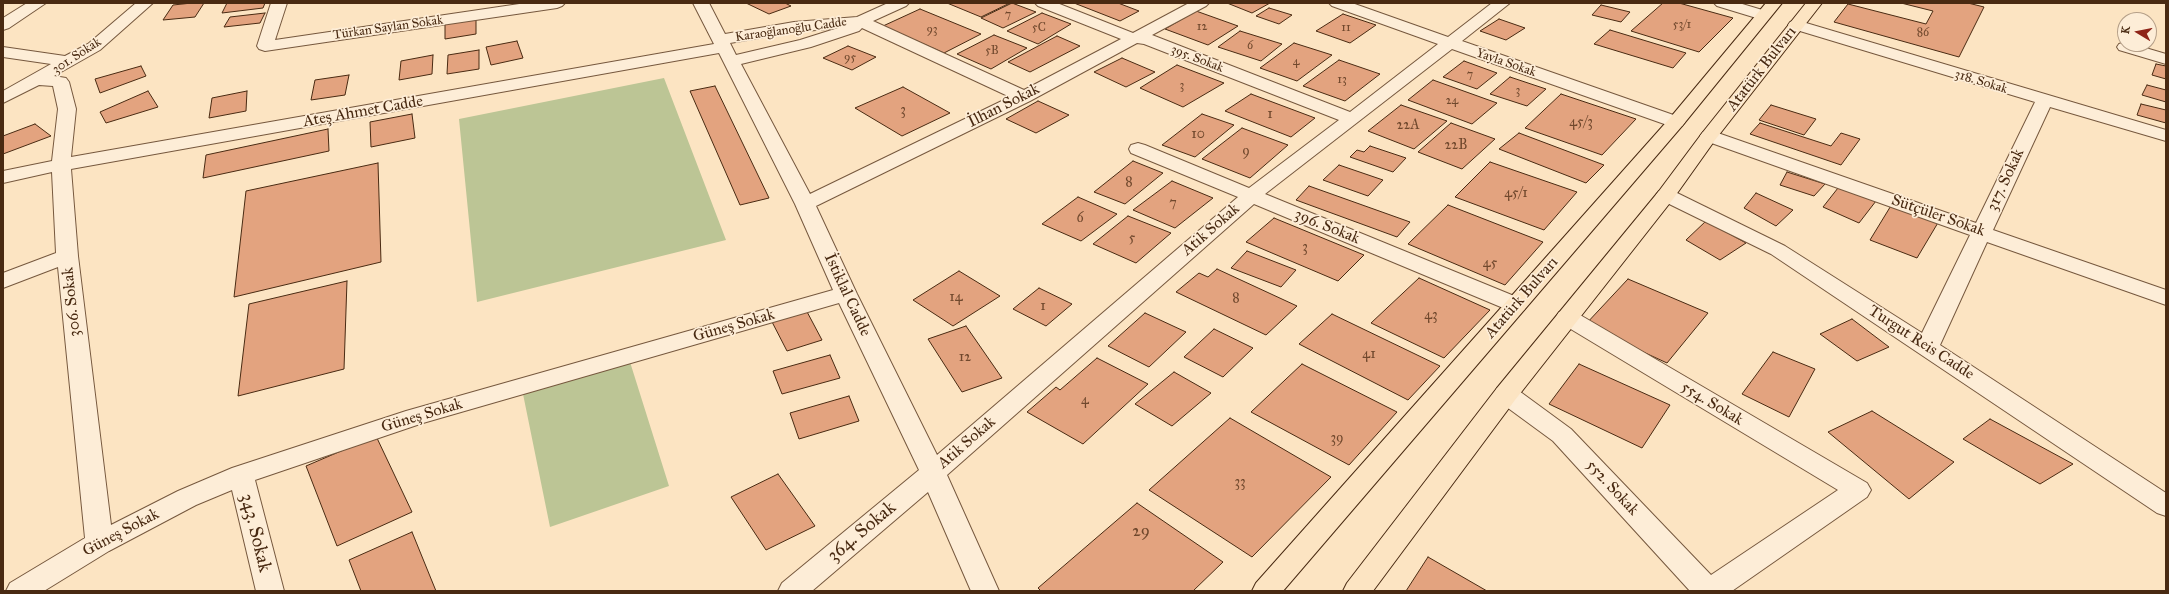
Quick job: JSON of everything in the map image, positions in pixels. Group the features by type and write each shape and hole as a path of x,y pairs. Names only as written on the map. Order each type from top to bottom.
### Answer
{"main road":[{"name":"Atatürk Bulvarı","path":"1357,591 1506,394 1666,195 1709,136 1814,3"},
{"name":"Atatürk Bulvarı","path":"1266,591 1676,122 1769,9"}],"street":[{"path":"3,25 38,3"},
{"name":"301. Sokak","path":"3,98 39,80 94,47 145,3"},
{"name":"Türkan Saylan Sokak","path":"279,3 265,46 557,3"},
{"name":"İstiklal Cadde","path":"701,3 805,204 846,294 933,473 985,591"},
{"name":"Karaoğlanoğlu Cadde","path":"726,50 794,27 860,21 901,3"},
{"name":"395. Sokak","path":"1043,3 1132,38 1147,39 1350,118"},
{"name":"İlhan Sokak","path":"805,204 1024,97 1132,38 1201,3"},
{"name":"Yayla Sokak","path":"1337,3 1676,122"},
{"name":"Atik Sokak","path":"933,473 1251,196 1350,118 1502,3"},
{"path":"1722,3 1769,9"},
{"path":"860,21 1024,97"},
{"name":"Karaoğlanoğlu Cadde","path":"726,50 805,44 853,28 860,21"},
{"name":"318. Sokak","path":"1796,26 2044,101 2166,136"},
{"name":"Ateş Ahmet Cadde","path":"3,177 61,165 726,50"},
{"path":"3,52 69,62"},
{"path":"2142,52 2166,59"},
{"name":"306. Sokak","path":"39,80 60,82 67,109 61,165 67,256 99,543"},
{"name":"317. Sokak","path":"1927,347 2044,101"},
{"name":"Sütçüler Sokak","path":"1709,136 2166,298"},
{"name":"396. Sokak","path":"1138,149 1516,305"},
{"name":"Turgut Reis Cadde","path":"1666,195 1778,250 2166,506"},
{"path":"3,281 67,256"},
{"name":"Güneş Sokak","path":"20,591 99,543 187,498 241,475 423,414 846,294"},
{"name":"554. Sokak","path":"1567,317 1858,490 1709,591"},
{"name":"552. Sokak","path":"1506,394 1562,435 1709,591"},
{"name":"364. Sokak","path":"792,591 933,473"},
{"name":"343. Sokak","path":"241,475 270,591"}],"green space":[{"path":"664,78 726,240 477,302 459,119"},
{"path":"630,362 669,486 550,527 523,394"}],"building":[{"path":"204,3 195,17 163,20 173,5"},
{"path":"227,3 265,3 263,8 222,13"},
{"path":"746,3 785,3 791,6 769,14"},
{"path":"947,3 1010,3 981,17"},
{"path":"1012,3 1036,12 1003,28 981,18"},
{"path":"1074,3 1118,3 1139,11 1120,21"},
{"path":"1227,3 1270,3 1252,13"},
{"path":"1663,3 1679,3 1733,18 1699,52 1631,31"},
{"path":"1901,3 1968,3 1984,7 1959,57 1834,22 1848,4 1926,24 1933,11"},
{"path":"1601,5 1630,12 1621,22 1592,15"},
{"path":"1269,8 1292,15 1279,24 1256,16"},
{"path":"920,9 981,34 944,53 883,26"},
{"path":"1196,11 1238,26 1208,45 1165,29"},
{"path":"265,13 260,23 224,27 230,17"},
{"path":"1042,13 1071,24 1038,44 1007,31"},
{"path":"1343,14 1376,25 1350,43 1316,31"},
{"path":"476,17 476,34 445,39 445,22"},
{"path":"1499,19 1525,28 1506,40 1480,31"},
{"path":"1610,30 1686,53 1673,68 1594,44"},
{"path":"1240,31 1282,44 1261,61 1218,47"},
{"path":"994,35 1027,48 991,69 957,54"},
{"path":"1057,36 1080,46 1030,72 1008,62"},
{"path":"517,41 523,58 491,65 486,47"},
{"path":"1294,43 1332,55 1297,81 1260,68"},
{"path":"848,46 876,57 852,70 823,58"},
{"path":"479,50 479,69 447,74 448,55"},
{"path":"433,55 432,74 399,80 401,61"},
{"path":"1122,58 1155,72 1126,87 1094,72"},
{"path":"1339,60 1380,74 1345,101 1303,86"},
{"path":"1464,61 1497,73 1477,89 1443,77"},
{"path":"2156,64 2166,66 2166,79 2152,75"},
{"path":"1177,65 1224,83 1183,107 1140,88"},
{"path":"141,66 146,76 100,93 95,79"},
{"path":"349,75 345,95 311,100 315,80"},
{"path":"1510,77 1546,89 1527,106 1490,94"},
{"path":"1433,80 1497,103 1472,124 1408,100"},
{"path":"2147,85 2166,90 2166,102 2142,95"},
{"path":"715,86 769,198 740,205 690,91"},
{"path":"903,87 950,113 902,136 855,108"},
{"path":"148,91 158,107 106,123 100,112"},
{"path":"247,91 246,111 209,118 212,98"},
{"path":"1251,94 1315,118 1291,137 1225,111"},
{"path":"1561,94 1636,119 1602,155 1525,128"},
{"path":"1038,101 1069,115 1036,133 1006,119"},
{"path":"2141,104 2166,110 2166,123 2137,115"},
{"path":"1401,105 1447,121 1414,149 1368,131"},
{"path":"1771,105 1816,119 1804,135 1759,120"},
{"path":"412,114 415,138 371,147 370,122"},
{"path":"1202,114 1234,125 1195,157 1162,145"},
{"path":"1451,123 1495,139 1462,169 1418,152"},
{"path":"1760,123 1831,146 1841,133 1860,139 1841,165 1750,134"},
{"path":"35,124 51,136 3,154 3,136"},
{"path":"1242,128 1288,145 1250,178 1202,159"},
{"path":"328,129 329,151 203,178 206,155"},
{"path":"1519,133 1604,165 1586,183 1499,149"},
{"path":"1370,146 1406,158 1393,172 1350,157 1357,150 1364,152"},
{"path":"1133,161 1163,173 1125,204 1094,192"},
{"path":"1490,162 1577,192 1544,230 1455,197"},
{"path":"378,163 381,262 234,297 246,191"},
{"path":"1339,165 1383,180 1368,196 1323,180"},
{"path":"1787,172 1825,184 1814,196 1780,185"},
{"path":"1172,181 1213,198 1175,228 1133,210"},
{"path":"1309,186 1410,222 1397,237 1296,200"},
{"path":"1838,188 1876,201 1859,223 1823,207"},
{"path":"1756,193 1793,210 1776,226 1744,208"},
{"path":"1078,197 1117,214 1081,241 1042,224"},
{"path":"1892,204 1939,221 1917,258 1870,240"},
{"path":"1448,205 1543,242 1505,285 1408,244"},
{"path":"1128,216 1171,233 1136,263 1093,244"},
{"path":"1274,218 1364,255 1338,281 1246,242"},
{"path":"1706,221 1746,243 1720,260 1686,240"},
{"path":"1247,251 1296,270 1281,287 1231,268"},
{"path":"1217,269 1297,306 1266,335 1176,292 1199,273 1208,277"},
{"path":"959,271 1000,296 953,326 913,300"},
{"path":"1419,278 1490,310 1444,358 1371,323"},
{"path":"1628,279 1708,313 1667,363 1585,325"},
{"path":"347,281 344,369 238,396 249,304"},
{"path":"1039,288 1072,304 1046,326 1013,309"},
{"path":"805,308 822,340 787,351 770,318"},
{"path":"1145,313 1186,332 1149,367 1108,346"},
{"path":"1332,314 1440,366 1408,400 1299,344"},
{"path":"1852,319 1889,347 1857,361 1820,334"},
{"path":"966,326 1002,378 962,392 928,339"},
{"path":"1214,329 1253,348 1223,377 1184,357"},
{"path":"1773,352 1815,369 1789,417 1742,394"},
{"path":"830,355 840,378 782,394 773,371"},
{"path":"1097,358 1148,384 1083,444 1027,412 1056,387 1060,390"},
{"path":"1302,364 1397,412 1349,465 1251,412"},
{"path":"1579,364 1670,405 1642,448 1549,404"},
{"path":"1174,372 1211,393 1172,426 1135,404"},
{"path":"849,396 859,421 799,439 790,413"},
{"path":"1872,411 1954,462 1909,499 1828,432"},
{"path":"1230,418 1331,477 1252,557 1149,490"},
{"path":"1990,419 2073,464 2040,484 1963,439"},
{"path":"376,436 412,512 337,546 306,466"},
{"path":"778,474 815,526 766,550 731,497"},
{"path":"1137,503 1223,562 1193,591 1041,591 1038,588"},
{"path":"412,532 436,591 361,591 349,560"},
{"path":"1428,557 1487,591 1406,591"}]}
